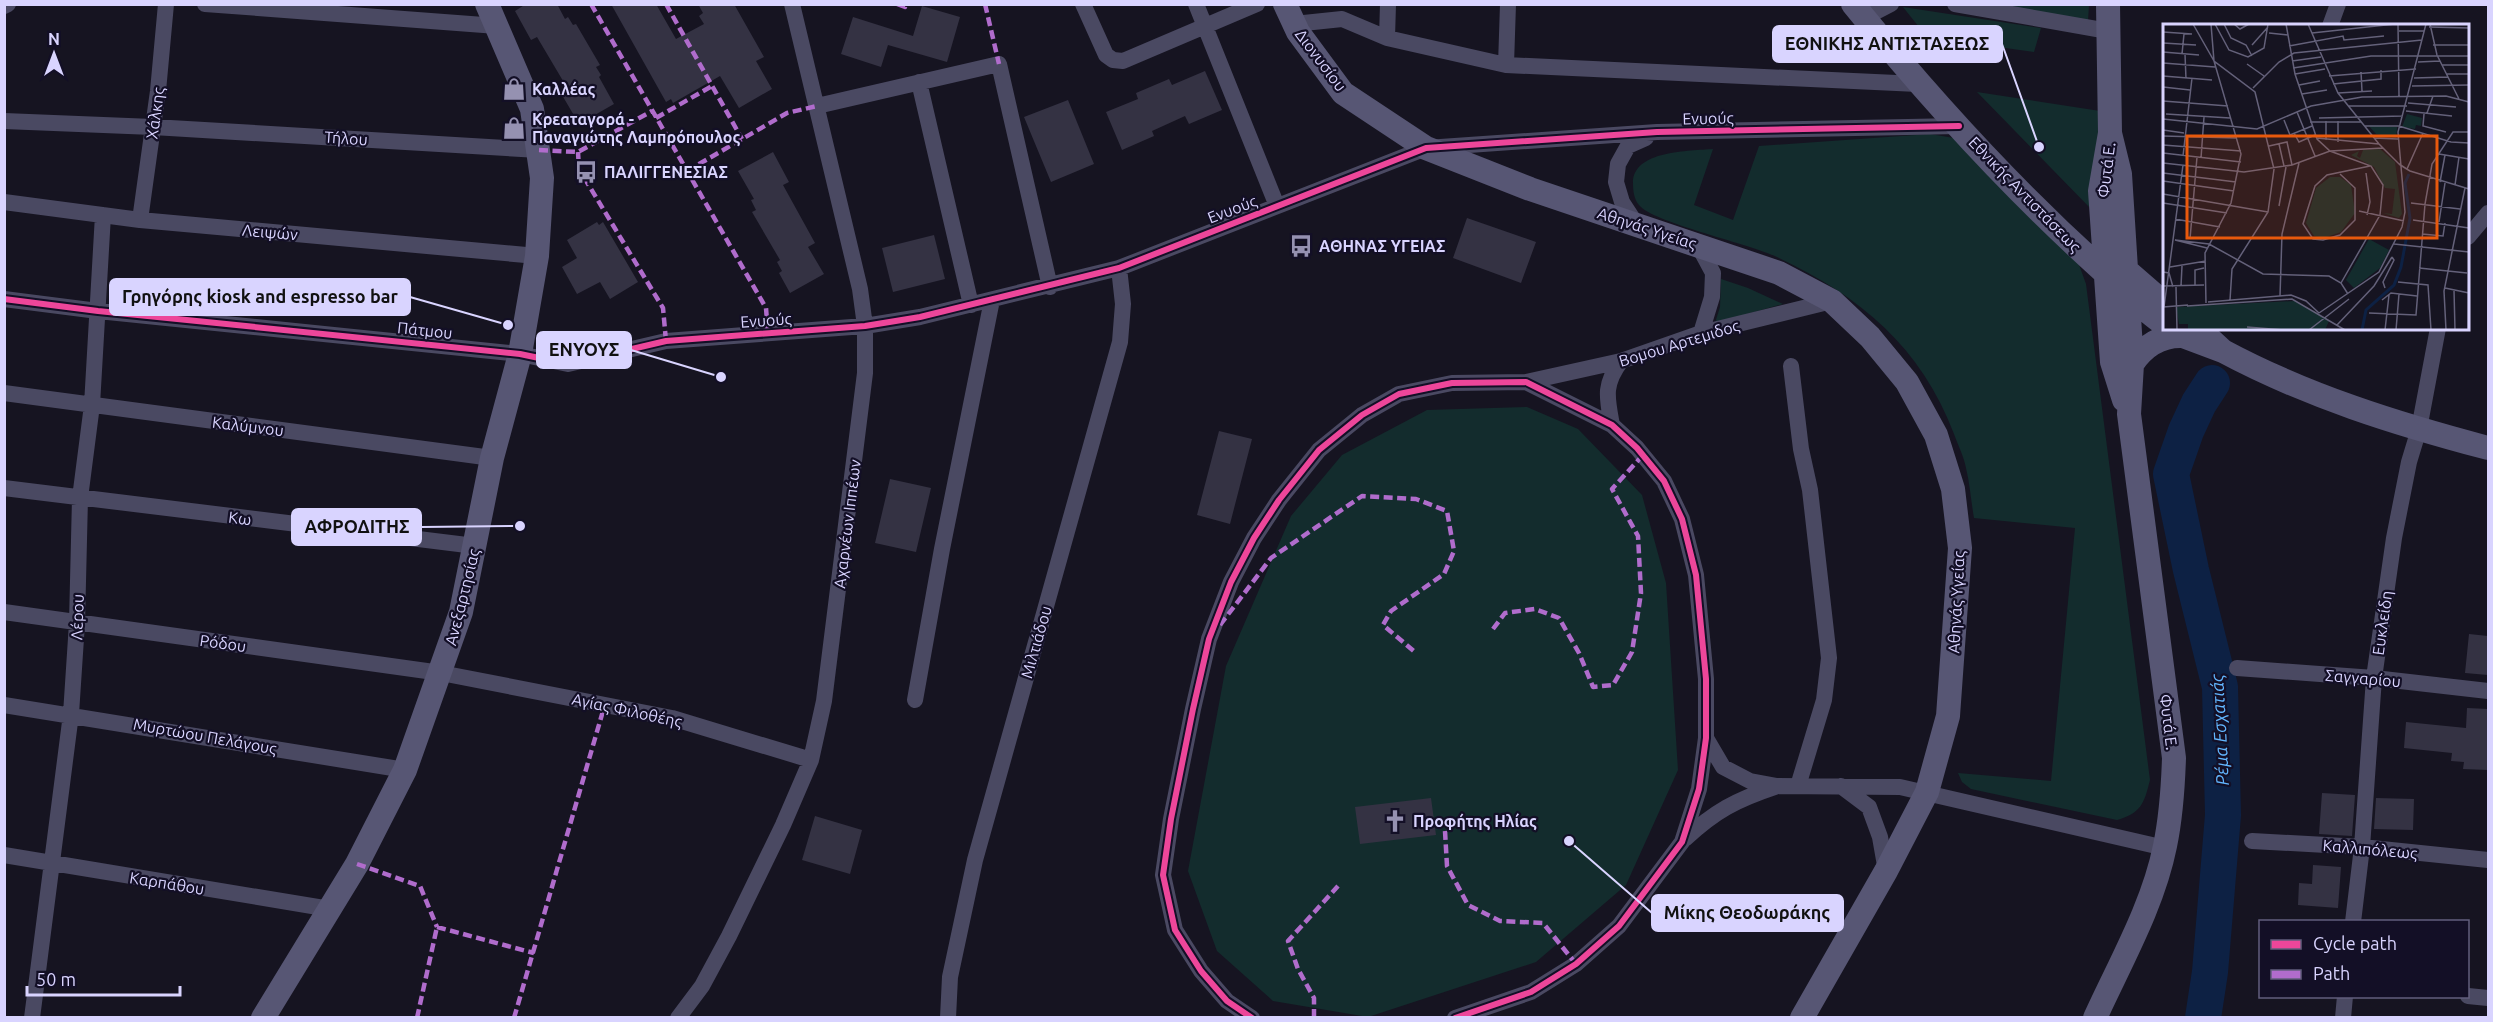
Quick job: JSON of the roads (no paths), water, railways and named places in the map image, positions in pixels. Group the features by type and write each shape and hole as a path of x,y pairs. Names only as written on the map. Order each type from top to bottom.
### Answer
{"street":[{"name":"Χάλκης","path":"140,220 166,4"},
{"path":"205,4 497,26"},
{"name":"Ανεξαρτησίας","path":"263,1017 357,864 405,770 461,612 492,458 520,354 537,256 542,178 532,109 488,4"},
{"name":"Αχαρνέων Ιππέων","path":"678,1017 702,986 729,936 783,825 811,760 824,702 859,431 865,373 861,289 792,4"},
{"path":"1083,4 1106,56 1113,60 1124,61 1257,4"},
{"path":"1196,4 1277,206"},
{"path":"1387,38 1388,4"},
{"path":"1506,65 1508,4"},
{"path":"1858,11 1891,4"},
{"path":"1955,4 2108,32"},
{"name":"Φυτά Ε.","path":"2095,1017 2146,905 2165,848 2172,802 2174,758 2129,414 2112,362 2120,174 2110,133 2108,4"},
{"path":"2331,24 2338,4"},
{"name":"Εθνικής Αντιστάσεως","path":"1858,11 1918,84 2063,236 2163,302"},
{"path":"1289,14 1342,19 1387,38 1506,65 1918,84"},
{"name":"Διονυσίου","path":"1289,14 1343,93 1426,148"},
{"path":"817,106 999,64 1050,286"},
{"path":"919,82 971,305"},
{"name":"Τήλου","path":"4,121 153,127 539,150"},
{"name":"Ενυούς","path":"520,354 568,364 666,341 864,327 971,305 1119,268 1426,148 1657,132 1959,126"},
{"path":"1637,225 1622,202 1616,182 1618,164 1628,146 1657,132"},
{"name":"Αθηνάς Υγείας","path":"1426,148 1530,189 1779,273 1832,301 1870,337 1907,382 1936,435 1953,489 1960,548 1948,716 1927,792 1886,871 1802,1017"},
{"name":"Λειψών","path":"4,202 140,220 537,256"},
{"path":"2469,236 2488,213"},
{"name":"Λέρου","path":"32,1017 71,714 77,622 80,498 92,405 103,215"},
{"path":"1698,244 1713,273 1712,297 1701,333"},
{"name":"Μιλτιάδου","path":"948,1017 950,977 975,860 1120,342 1124,304 1119,268"},
{"name":"Εθνικής Αντιστάσεως","path":"2115,271 2127,295 2163,319"},
{"name":"Φυτά Ε.","path":"2127,295 2132,364 2129,414"},
{"name":"Πάτμου","path":"4,299 520,354"},
{"path":"915,700 942,549 992,300"},
{"name":"Βομου Αρτεμιδος","path":"1252,1017 1227,1001 1201,971 1175,930 1163,875 1171,819 1209,639 1231,582 1254,538 1279,500 1319,450 1362,415 1399,394 1452,383 1526,382 1621,361 1701,333 1832,301"},
{"path":"2132,364 2146,347 2175,336 2178,330"},
{"name":"Εθνικής Αντιστάσεως","path":"2181,330 2308,392 2419,429 2488,448"},
{"name":"Ευκλείδη","path":"2353,920 2362,847 2374,678 2394,538 2409,462 2419,429 2438,330"},
{"path":"1612,425 1607,398 1610,376 1621,361"},
{"path":"1791,366 1801,449 1810,490 1829,658 1824,700 1798,786"},
{"path":"1526,382 1612,425 1637,448 1664,481 1682,519 1696,575 1706,679 1706,738 1699,789 1682,842"},
{"name":"Καλύμνου","path":"4,393 492,458"},
{"name":"Κω","path":"4,488 475,546"},
{"name":"Ρόδου","path":"4,612 441,673"},
{"name":"Σαγγαρίου","path":"2237,668 2374,678 2488,692"},
{"name":"Αγίας Φιλοθέης","path":"441,673 672,718 811,760"},
{"name":"Μυρτώου Πελάγους","path":"4,705 71,714 405,770"},
{"path":"1706,738 1723,766 1750,782 1777,786 1900,786 2165,848"},
{"path":"1455,1017 1531,992 1576,964 1619,926 1682,842 1708,818 1740,799 1777,786"},
{"path":"1841,786 1869,807 1880,837 1886,871"},
{"name":"Καλλιπόλεως","path":"2252,841 2362,847 2488,860"},
{"name":"Καρπάθου","path":"4,855 330,909"},
{"path":"2469,996 2488,998"},
{"path":"2343,1017 2344,998"}],"waterway":[{"name":"Ρέμα Εσχατιάς","path":"2203,1018 2210,972 2223,815 2220,687 2191,570 2171,474 2186,431 2199,403 2212,383"}],"place":[{"name":"Καλλέας","path":"514,89"},
{"name":"Κρεαταγορά - Παναγιώτης Λαμπρόπουλος","path":"514,128"},
{"name":"ΕΘΝΙΚΗΣ ΑΝΤΙΣΤΑΣΕΩΣ","path":"2039,147"},
{"name":"ΠΑΛΙΓΓΕΝΕΣΙΑΣ","path":"586,172"},
{"name":"ΑΘΗΝΑΣ ΥΓΕΙΑΣ","path":"1301,246"},
{"name":"Γρηγόρης kiosk and espresso bar","path":"508,325"},
{"name":"ΕΝΥΟΥΣ","path":"721,377"},
{"name":"ΑΦΡΟΔΙΤΗΣ","path":"520,526"},
{"name":"Προφήτης Ηλίας","path":"1395,821"},
{"name":"Μίκης Θεοδωράκης","path":"1569,841"}]}
